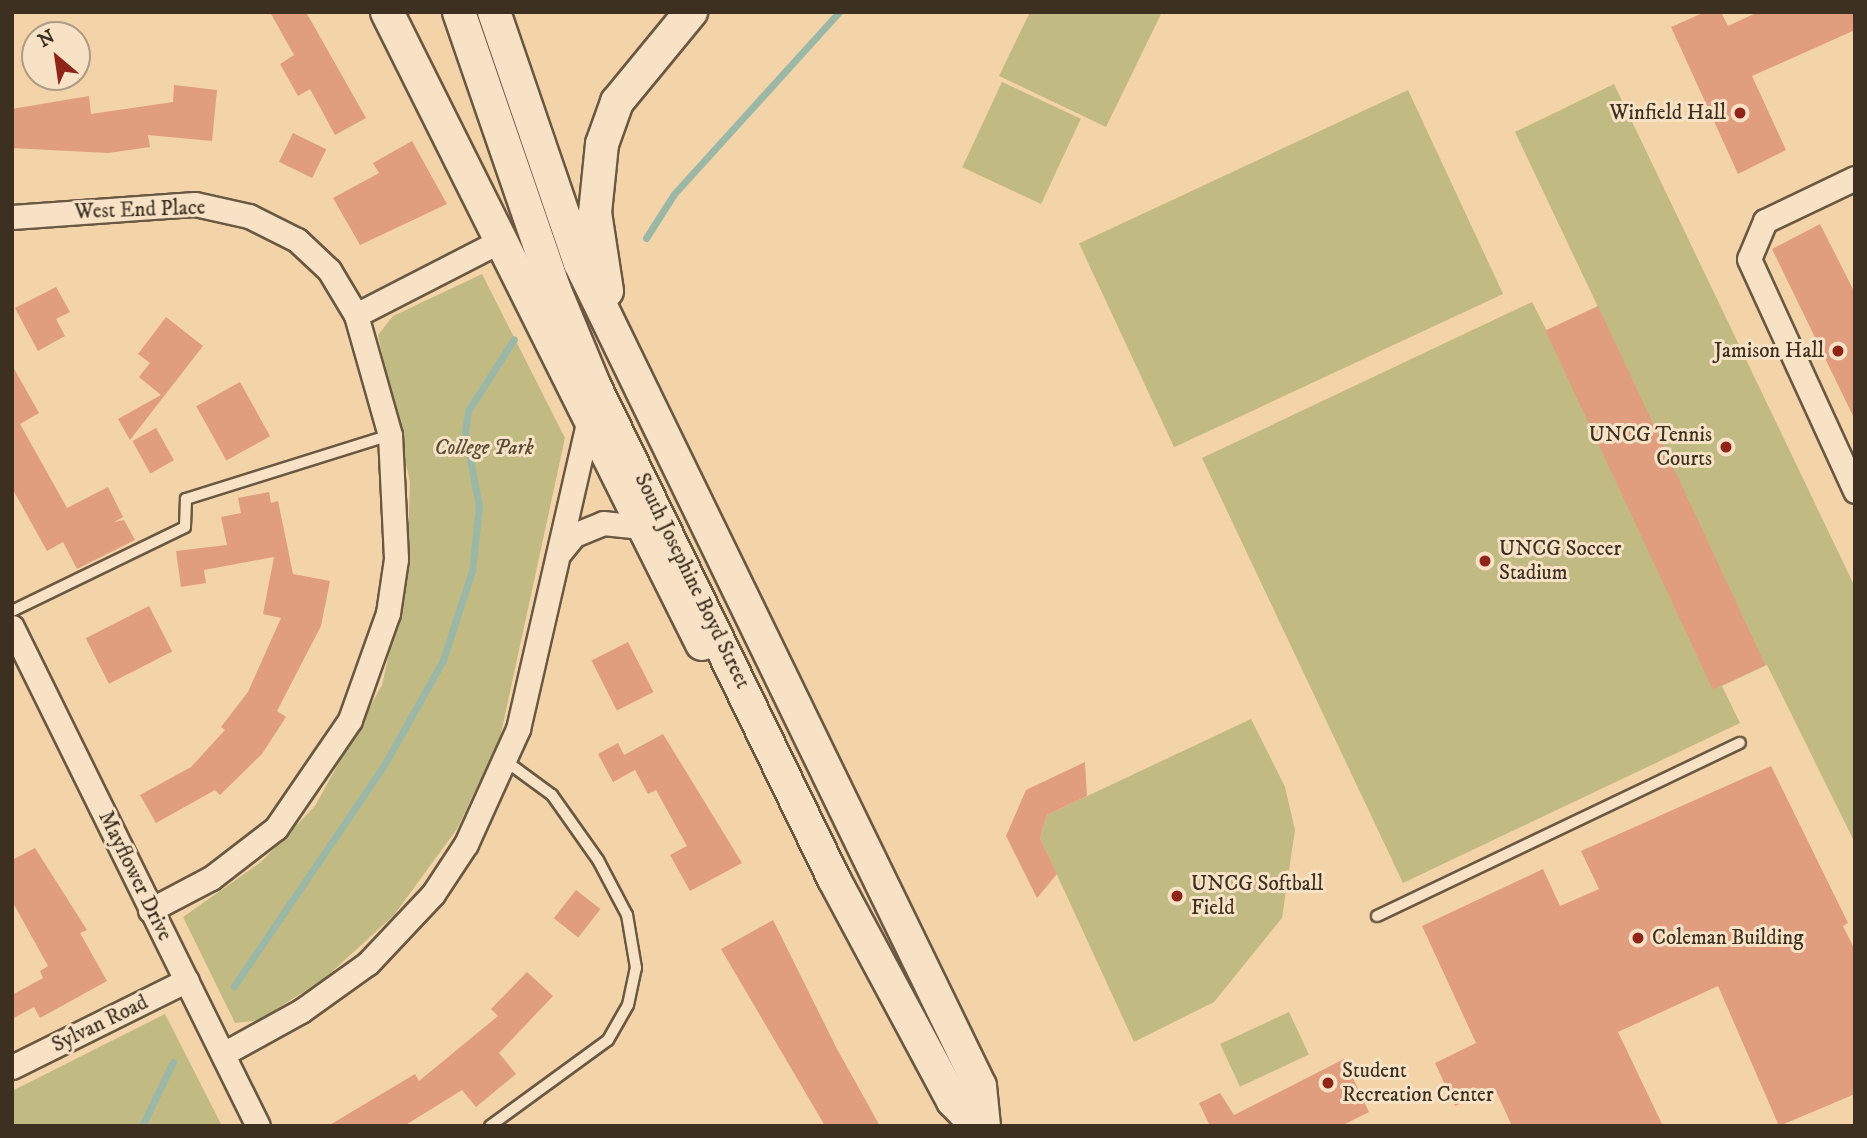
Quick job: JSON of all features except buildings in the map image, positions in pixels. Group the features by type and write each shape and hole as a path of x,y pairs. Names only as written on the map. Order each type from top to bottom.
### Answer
{"main road":[{"path":"387,12 588,423 718,675 768,746"},
{"name":"South Josephine Boyd Street","path":"459,12 572,334 727,649 768,746 953,1101 977,1126"},
{"name":"South Josephine Boyd Street","path":"494,12 580,263 980,1086 984,1126"},
{"path":"618,344 595,212 602,144 617,102 691,12"}],"street":[{"path":"1855,178 1765,221 1749,258 1855,491"},
{"name":"West End Place","path":"12,218 195,204 249,216 318,258 356,315 390,435 396,559 388,613 350,720 276,828 211,878 150,910"},
{"path":"356,315 500,241"},
{"path":"223,1054 302,1012 396,937 466,844 507,762 561,551 588,423"},
{"path":"561,551 574,536 603,523 642,527"},
{"name":"Mayflower Drive","path":"12,627 258,1126"},
{"name":"Sylvan Road","path":"12,1067 187,980"}],"lane":[{"path":"12,611 185,527 186,499 390,435"},
{"path":"1377,916 1740,743"},
{"path":"490,1126 608,1040 628,1004 636,968 627,915 598,860 552,795 507,762"}],"green space":[{"path":"1030,12 1162,12 1106,127 999,76"},
{"path":"1002,82 1081,119 1041,204 962,167"},
{"name":"UNCG Soccer Stadium","path":"1614,84 1855,587 1855,843 1767,665 1722,686 1740,723 1403,883 1202,458 1532,302 1547,331 1598,307 1515,132"},
{"path":"1408,90 1503,294 1174,447 1079,243"},
{"name":"College Park","path":"482,274 565,438 500,738 457,829 394,915 324,979 259,1020 235,1023 183,917 261,862 315,806 382,685 407,575 410,482 378,335 393,316"},
{"name":"UNCG Softball Field","path":"1251,719 1285,787 1295,830 1282,918 1214,1002 1134,1042 1040,838 1047,815"},
{"path":"1289,1012 1309,1055 1240,1087 1220,1044"},
{"path":"165,1014 222,1126 13,1126 12,1091"}],"waterway":[{"path":"646,238 674,194 839,12"},
{"path":"234,986 383,767 443,660 472,571 479,507 465,431 468,411 514,339"},
{"path":"142,1126 173,1062"}],"place":[{"name":"Winfield Hall","path":"1740,113"},
{"name":"Jamison Hall","path":"1838,351"},
{"name":"UNCG Tennis Courts","path":"1726,447"},
{"name":"UNCG Soccer Stadium","path":"1485,561"},
{"name":"UNCG Softball Field","path":"1177,896"},
{"name":"Coleman Building","path":"1638,938"},
{"name":"Student Recreation Center","path":"1328,1083"}]}
